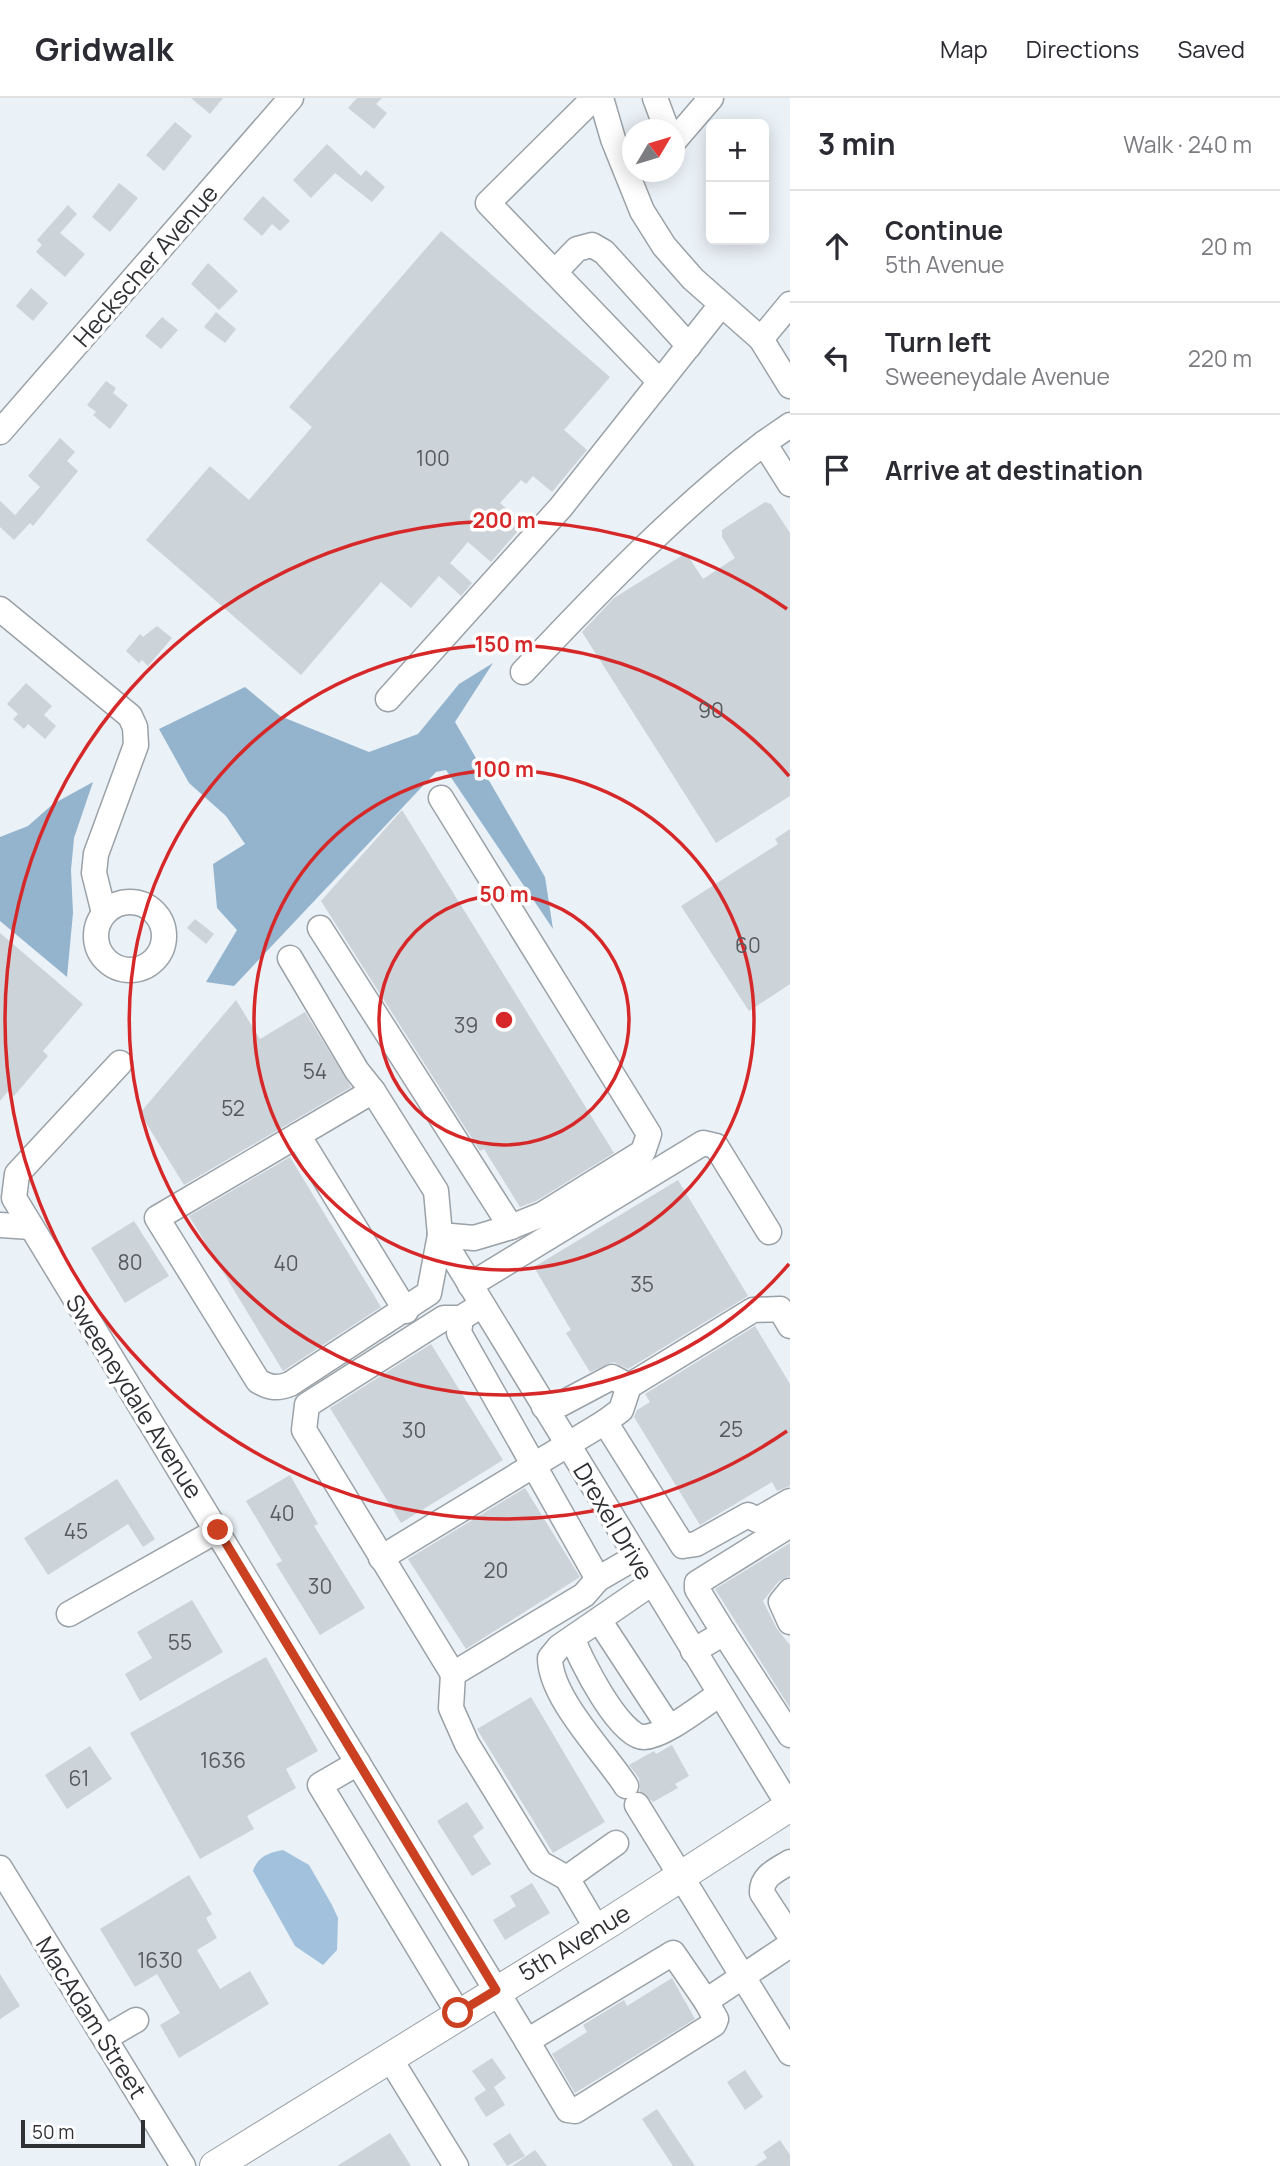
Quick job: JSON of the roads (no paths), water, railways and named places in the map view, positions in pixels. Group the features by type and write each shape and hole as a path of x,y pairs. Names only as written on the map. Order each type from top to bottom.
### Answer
{"main road":[{"name":"5th Avenue","path":"215,2166 458,2013 680,1878 790,1806"}],"street":[{"name":"Heckscher Avenue","path":"0,432 291,98"},
{"path":"594,98 488,203 660,382"},
{"path":"601,98 622,145"},
{"path":"655,98 663,119"},
{"path":"685,128 711,98"},
{"path":"637,182 642,211 664,246 721,305 761,339 790,386"},
{"path":"555,272 577,249 592,245 604,253 689,346"},
{"path":"761,339 790,304"},
{"path":"388,699 561,507 721,305"},
{"path":"523,672 567,624 700,497 764,443 790,425"},
{"path":"764,443 790,484"},
{"path":"0,609 130,716 135,727 136,745 96,854 94,873 104,914"},
{"path":"440,798 649,1134 643,1152 543,1214 474,1238 440,1235"},
{"path":"320,928 511,1227"},
{"path":"290,958 357,1071 373,1091 436,1191 440,1235 429,1293 290,1384 279,1388 268,1387 258,1381 157,1218 373,1091"},
{"name":"Sweeneydale Avenue","path":"120,1063 18,1174 14,1198 568,2110 575,2111 714,2024 716,2019 706,2001"},
{"path":"298,1135 405,1311"},
{"path":"597,1929 567,1878 540,1863 467,1744 451,1708 453,1674 304,1430 307,1405 452,1318 476,1295 702,1143 716,1146 769,1231"},
{"path":"0,1225 32,1227"},
{"name":"Drexel Drive","path":"440,1235 790,1806"},
{"path":"381,1558 566,1443 605,1422 621,1410 629,1386 752,1310 766,1307 780,1309 790,1326"},
{"path":"452,1318 598,1579"},
{"path":"544,1406 561,1405 612,1377 629,1386"},
{"path":"605,1422 683,1546 696,1544 748,1515 757,1520 790,1500"},
{"path":"790,1525 697,1583 697,1589 790,1735"},
{"path":"69,1614 218,1530"},
{"path":"453,1674 584,1595 598,1579 636,1557"},
{"path":"652,1583 559,1647 550,1658 550,1671 592,1743 632,1796 790,2053"},
{"path":"790,1591 781,1602 790,1622"},
{"path":"599,1619 669,1727"},
{"path":"693,1651 724,1633"},
{"path":"573,1639 578,1655 626,1731 641,1738 656,1735 720,1694"},
{"path":"358,1763 320,1785 458,2013"},
{"path":"567,1878 616,1843"},
{"path":"790,1862 765,1879 762,1885 762,1893 790,1936"},
{"name":"MacAdam Street","path":"0,1868 184,2166"},
{"path":"527,2041 673,1953 706,2001 790,1945"},
{"path":"105,2038 136,2020"},
{"path":"389,2057 456,2166"}]}
